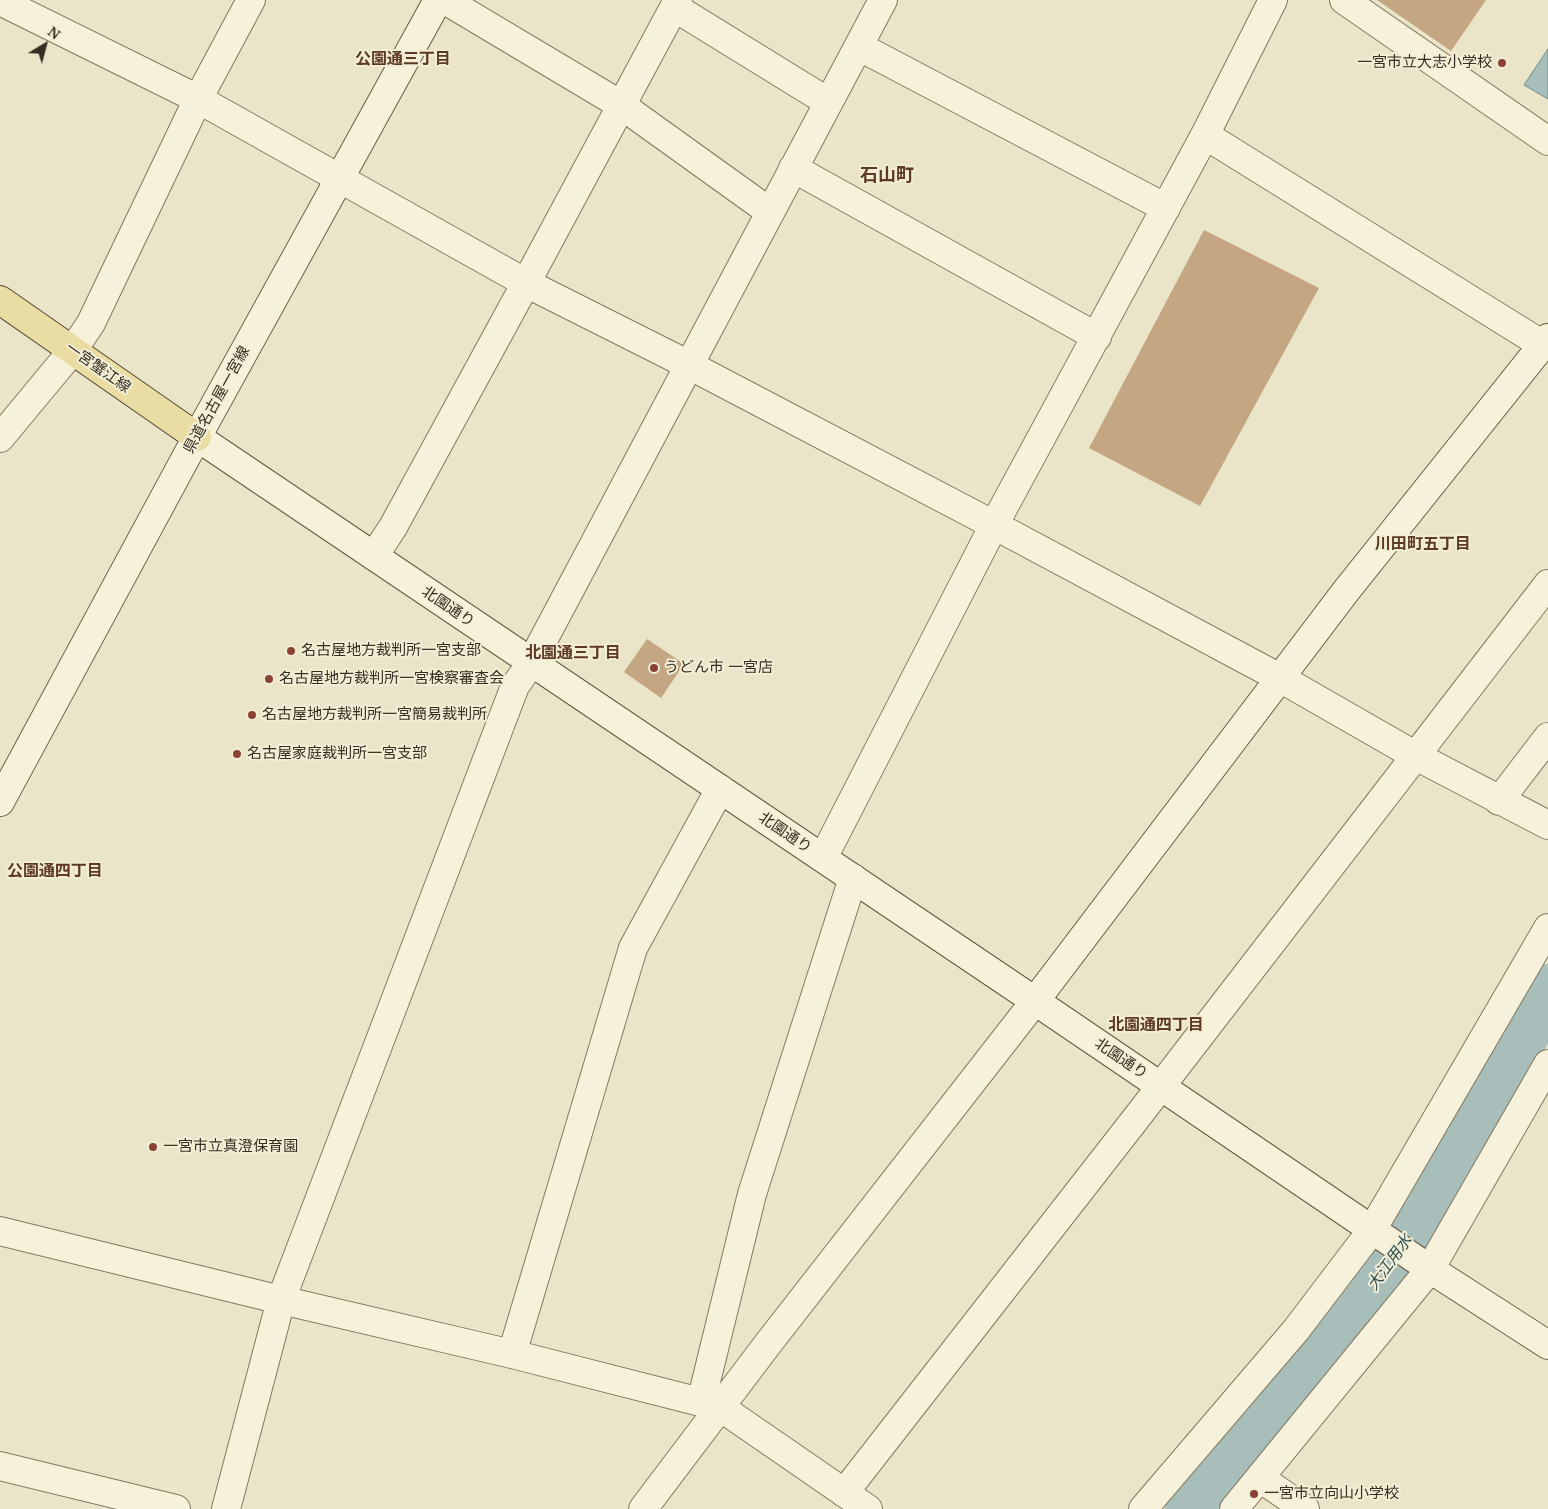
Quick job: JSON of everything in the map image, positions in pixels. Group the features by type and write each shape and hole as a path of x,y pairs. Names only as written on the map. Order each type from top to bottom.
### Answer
{"main road":[{"name":"一宮蟹江線","path":"0,300 197,436"}],"street":[{"path":"198,99 236,0"},
{"path":"0,438 72,350 91,323 198,99 251,0"},
{"name":"県道名古屋一宮線","path":"0,802 197,436 438,0"},
{"path":"445,0 621,105 770,212"},
{"path":"226,1509 281,1300 515,686 531,663 828,102 860,47 883,0"},
{"path":"823,858 994,524 1205,135 1273,0"},
{"path":"1344,0 1548,141"},
{"path":"0,2 198,99 526,283 689,365 994,524 1280,678 1416,756 1548,825"},
{"path":"374,556 392,527 526,283 676,4 828,102"},
{"path":"860,47 1166,208"},
{"path":"643,1509 711,1405 1035,1001 1346,591 1545,342 1205,135"},
{"path":"793,168 1097,337"},
{"name":"北園通り","path":"197,436 1372,1230 1548,1345"},
{"path":"844,1492 1161,1087 1548,584"},
{"path":"1499,801 1548,737"},
{"path":"512,1354 633,948 720,789"},
{"path":"711,1405 752,1194 853,878"},
{"path":"1143,1509 1296,1330 1372,1230 1548,928"},
{"path":"1234,1509 1430,1269 1545,1076"},
{"path":"0,1231 512,1354 711,1405 868,1509"},
{"path":"0,1466 176,1509"},
{"path":"1260,1478 1304,1509"}],"water":[{"path":"1548,49 1548,99 1524,85"}],"building":[{"path":"1377,0 1486,0 1451,51"},
{"path":"1204,230 1319,288 1200,506 1089,448"},
{"name":"うどん市 一宮店","path":"647,639 684,664 661,698 624,672"}],"waterway":[{"name":"大江用水","path":"1191,1509 1401,1254 1548,990"}],"place":[{"name":"一宮市立大志小学校","path":"1502,63"},
{"name":"名古屋地方裁判所一宮支部","path":"291,651"},
{"name":"うどん市 一宮店","path":"654,668"},
{"name":"名古屋地方裁判所一宮検察審査会","path":"269,679"},
{"name":"名古屋地方裁判所一宮簡易裁判所","path":"252,715"},
{"name":"名古屋家庭裁判所一宮支部","path":"237,754"},
{"name":"一宮市立真澄保育園","path":"153,1147"},
{"name":"一宮市立向山小学校","path":"1254,1494"}],"district":[{"name":"公園通三丁目","path":"403,59"},
{"name":"石山町","path":"887,176"},
{"name":"川田町五丁目","path":"1423,544"},
{"name":"北園通三丁目","path":"573,653"},
{"name":"公園通四丁目","path":"55,871"},
{"name":"北園通四丁目","path":"1156,1025"}]}
